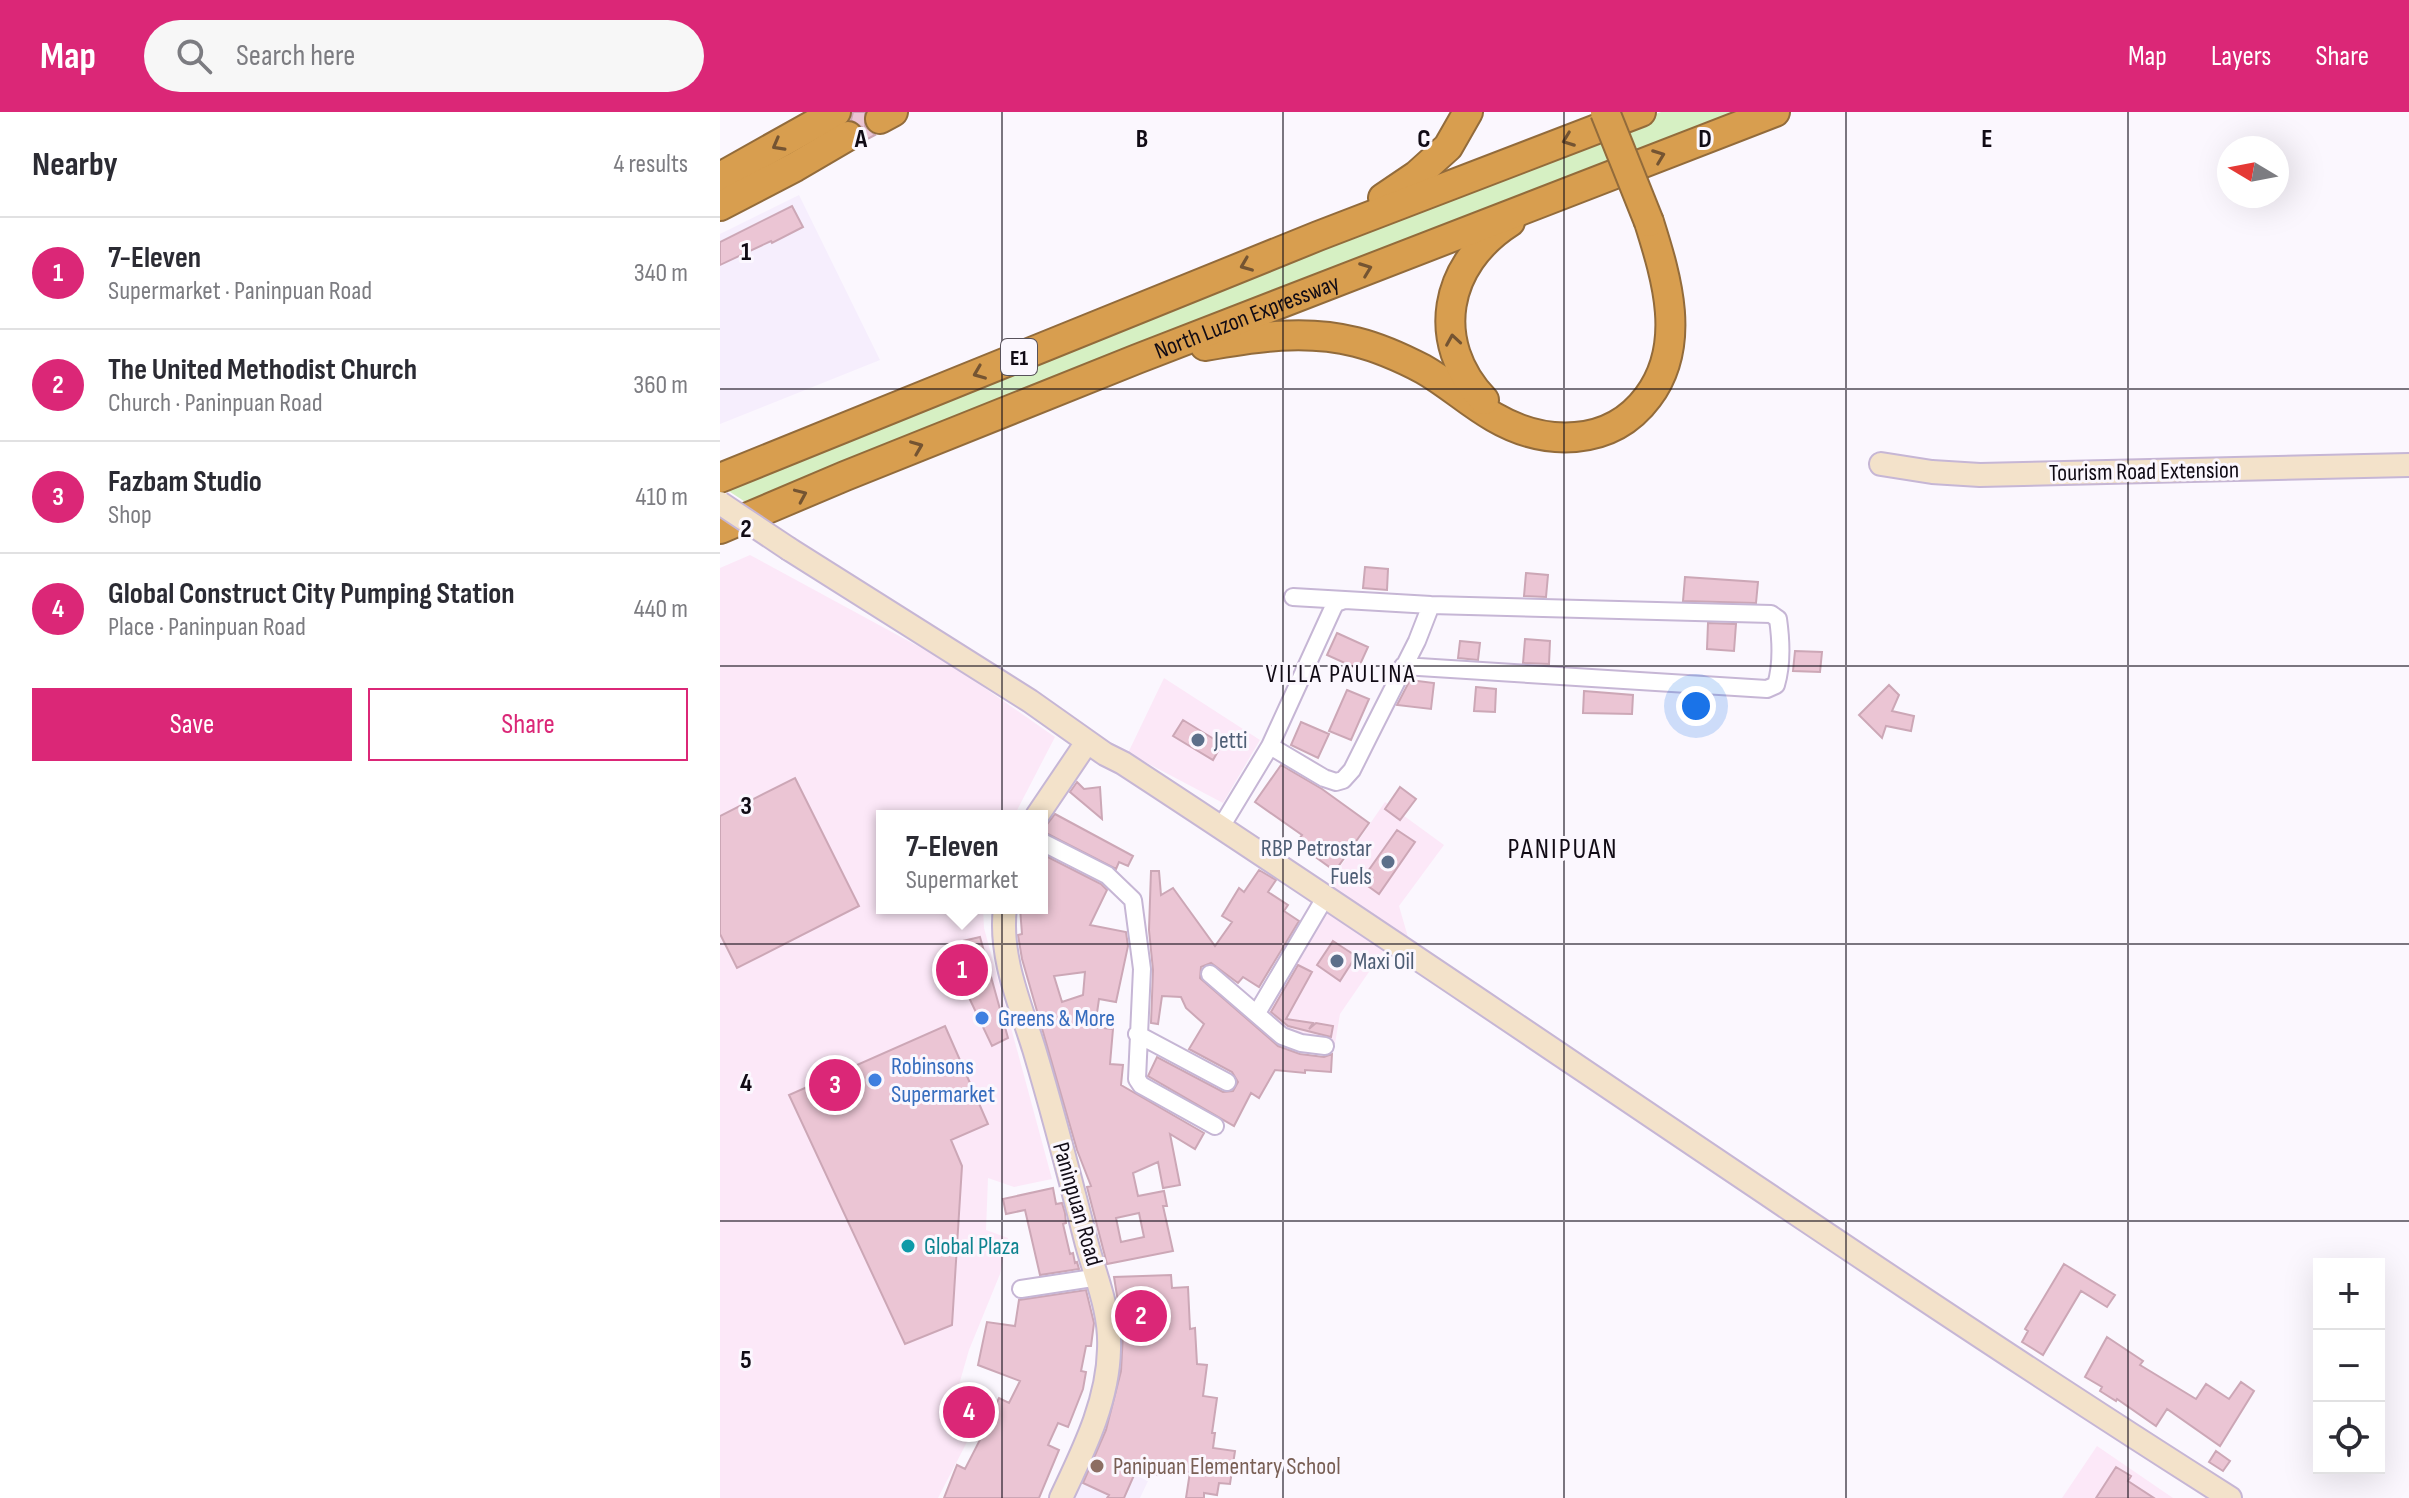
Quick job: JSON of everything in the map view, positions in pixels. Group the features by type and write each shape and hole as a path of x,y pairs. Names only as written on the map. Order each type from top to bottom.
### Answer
{"highway":[{"path":"1318,236 1417,175 1448,147 1468,112"},
{"path":"1137,359 1253,337 1291,334 1333,337 1386,351 1425,370 1479,408 1510,425 1570,439 1589,436 1623,421 1638,410 1661,376 1671,333 1668,292 1649,222 1605,112"},
{"name":"North Luzon Expressway","path":"720,478 1318,236 1641,112"},
{"name":"North Luzon Expressway","path":"720,529 1137,359 1775,112"},
{"path":"720,177 842,124"},
{"path":"720,206 842,124"},
{"path":"1510,425 1468,382 1461,370 1453,348 1451,328 1455,289 1471,257 1492,235 1517,218 1586,183"}],"main road":[{"name":"Tourism Road Extension","path":"1881,464 1980,475 2409,465"},
{"path":"720,503 1030,701 1087,742 1326,896 2132,1437 2230,1498"},
{"path":"1041,810 1087,742"},
{"name":"Paninpuan Road","path":"1004,914 1008,962 1071,1176 1085,1240 1099,1277 1110,1348 1104,1391 1093,1427 1061,1498"}],"street":[{"path":"1293,597 1431,605 1771,614 1778,619 1779,674 1776,685 1767,689 1403,666"},
{"path":"1221,827 1270,746 1333,608 1342,601"},
{"path":"1270,746 1324,778 1336,782 1343,780 1352,770 1417,641 1431,605"},
{"path":"1048,845 1107,875 1133,900 1142,969 1137,1079 1141,1085 1215,1126"},
{"path":"1257,1013 1326,896"},
{"path":"1210,974 1282,1036 1292,1041 1325,1046"},
{"path":"1137,1034 1227,1082"},
{"path":"1021,1289 1099,1277"}],"shaded area":[{"path":"799,195 880,360 720,424 720,234"},
{"path":"750,555 949,663 1055,737 1017,810 876,810 876,914 983,914 984,928 1052,1179 1014,1187 988,1178 986,1230 1008,1238 1000,1274 969,1350 956,1395 991,1411 981,1435 968,1440 938,1498 720,1498 720,568"},
{"path":"1164,678 1260,740 1223,803 1128,753"},
{"path":"1385,802 1444,845 1399,906 1410,944 1327,886"},
{"path":"1325,910 1384,950 1340,1014 1335,1044 1297,1040 1261,1015"},
{"path":"2097,1446 2173,1498 2062,1498"},
{"name":"Panipuan Elementary School","path":"1084,1451 1148,1481 1140,1498 1062,1498"}],"green space":[{"path":"1661,112 1748,112 753,507 721,486 1500,173"}],"building":[{"path":"853,112 865,112 865,126 875,135 864,141 862,127 851,120"},
{"path":"792,206 803,227 720,265 720,242"},
{"path":"1365,567 1388,569 1387,590 1363,588"},
{"path":"1526,573 1548,575 1546,597 1524,596"},
{"path":"1685,577 1758,582 1756,603 1683,601"},
{"path":"1708,623 1736,624 1734,651 1707,649"},
{"path":"1337,633 1368,647 1358,669 1327,655"},
{"path":"1525,639 1550,641 1549,664 1523,663"},
{"path":"1460,641 1480,643 1478,660 1458,658"},
{"path":"1795,651 1822,652 1820,672 1793,671"},
{"path":"1410,680 1434,683 1431,709 1397,705"},
{"path":"1889,685 1899,695 1892,711 1914,716 1911,731 1886,726 1882,738 1859,715"},
{"path":"1476,687 1496,689 1495,712 1474,711"},
{"path":"1347,690 1369,699 1351,740 1329,731"},
{"path":"1584,691 1633,695 1632,714 1583,713"},
{"name":"Jetti","path":"1183,720 1222,744 1213,760 1173,736"},
{"path":"1301,722 1329,734 1318,758 1291,745"},
{"path":"1281,765 1322,789 1369,823 1335,871 1296,843 1302,835 1255,802"},
{"path":"795,778 859,906 737,968 720,934 720,816"},
{"path":"1077,782 1084,789 1100,787 1102,819 1070,792"},
{"path":"1400,787 1416,799 1400,820 1385,809"},
{"path":"1055,814 1133,856 1128,866 1119,862 1116,869 1048,834 1048,823"},
{"name":"RBP Petrostar Fuels","path":"1397,830 1415,842 1379,894 1361,881"},
{"path":"1048,857 1107,890 1090,925 1126,932 1128,946 1116,1002 1099,999 1095,1027 1113,1029 1110,1064 1123,1065 1121,1085 1204,1133 1195,1149 1170,1134 1180,1185 1163,1188 1158,1162 1133,1173 1138,1196 1164,1191 1167,1206 1163,1206 1173,1251 1107,1264 1087,1187 1091,1186 1077,1150 1022,959 1018,935 1022,934 1020,914 1048,914","holes":["1085,972 1083,995 1062,1002 1054,976","1139,1213 1144,1237 1121,1242 1116,1218"]},
{"path":"1259,870 1276,880 1268,892 1288,905 1284,911 1299,921 1259,987 1243,977 1238,983 1211,963 1201,967 1200,978 1278,1046 1300,1054 1324,1057 1332,1054 1331,1072 1275,1070 1259,1098 1251,1093 1234,1126 1148,1076 1157,1057 1223,1092 1233,1091 1238,1082 1232,1072 1189,1049 1204,1024 1186,1008 1181,997 1162,996 1158,1024 1151,1023 1151,871 1159,871 1161,895 1173,888 1215,946 1232,922 1222,916 1239,888 1244,892"},
{"path":"980,937 1008,1038 992,1046 954,966 958,942"},
{"name":"Maxi Oil","path":"1333,941 1356,956 1340,981 1317,965"},
{"path":"1298,965 1312,972 1286,1019 1313,1023 1309,1029 1316,1023 1333,1026 1331,1037 1288,1026 1271,1012"},
{"name":"Global Plaza","path":"945,1026 988,1124 951,1140 962,1166 952,1325 905,1344 789,1095"},
{"path":"1053,1188 1056,1204 1062,1203 1065,1213 1066,1223 1063,1224 1070,1254 1073,1253 1079,1269 1040,1275 1025,1210 1006,1214 1003,1199"},
{"path":"2064,1264 2115,1295 2107,1307 2081,1291 2043,1355 2022,1342 2028,1331 2025,1329"},
{"path":"1171,1275 1172,1288 1188,1287 1190,1329 1195,1328 1197,1364 1207,1365 1203,1396 1217,1398 1213,1448 1235,1451 1230,1484 1219,1483 1217,1495 1204,1493 1204,1498 1186,1498 1190,1472 1160,1468 1157,1475 1138,1466 1124,1498 1107,1498 1109,1495 1083,1483 1106,1430 1121,1371 1123,1333 1114,1277"},
{"path":"1086,1290 1094,1323 1091,1346 1086,1346 1081,1371 1086,1372 1083,1389 1068,1427 1058,1423 1048,1445 1059,1450 1039,1498 944,1498 957,1465 965,1469 983,1434 961,1412 970,1403 987,1422 999,1398 1009,1403 1020,1381 978,1365 987,1322 1015,1326 1019,1300"},
{"path":"2107,1337 2143,1361 2140,1365 2196,1399 2206,1384 2229,1399 2241,1382 2254,1391 2220,1446 2167,1409 2156,1426 2100,1391 2102,1387 2085,1377"},
{"path":"2216,1451 2230,1461 2223,1471 2209,1462"},
{"path":"2116,1467 2131,1476 2128,1481 2154,1498 2096,1498"}],"place":[{"name":"Jetti","path":"1198,740"},
{"name":"RBP Petrostar Fuels","path":"1388,862"},
{"name":"Maxi Oil","path":"1337,961"},
{"name":"7-Eleven","path":"962,970"},
{"name":"Greens & More","path":"982,1018"},
{"name":"Robinsons Supermarket","path":"875,1080"},
{"name":"Fazbam Studio","path":"835,1085"},
{"name":"Global Plaza","path":"908,1246"},
{"name":"The United Methodist Church","path":"1141,1316"},
{"name":"Global Construct City Pumping Station","path":"969,1412"},
{"name":"Panipuan Elementary School","path":"1097,1466"}],"district":[{"name":"VILLA PAULINA","path":"1341,673"},
{"name":"PANIPUAN","path":"1563,848"}]}
